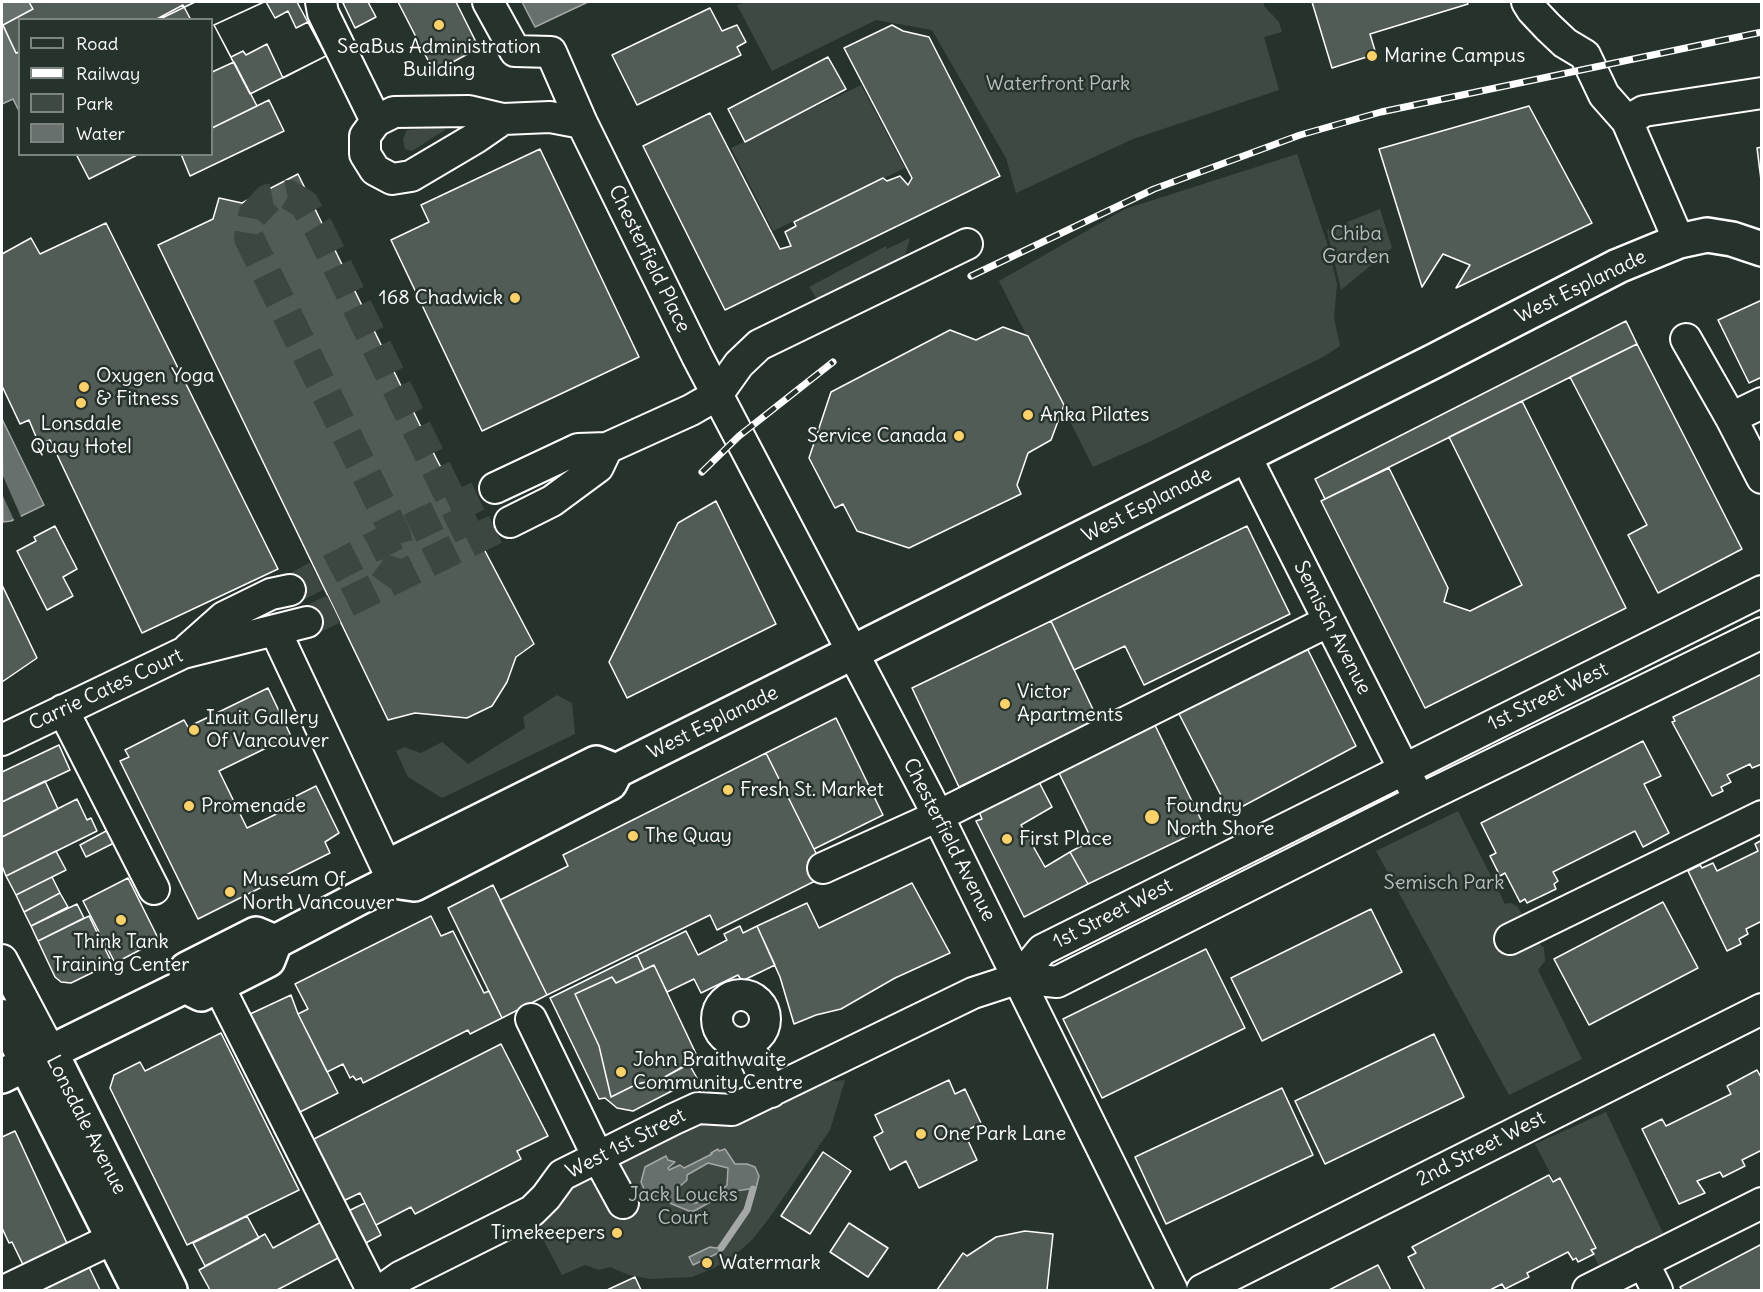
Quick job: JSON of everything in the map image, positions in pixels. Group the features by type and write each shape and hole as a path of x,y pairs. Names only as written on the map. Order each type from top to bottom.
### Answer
{"main road":[{"name":"West Esplanade","path":"26,1065 185,987 201,994 218,986 268,960 275,942 393,881 414,884 610,783 616,771 1618,266 1679,241 1707,236 1732,238 1761,249"},
{"path":"185,987 187,969 256,934 275,942"},
{"name":"Lonsdale Avenue","path":"26,1065 139,1290"},
{"name":"Lonsdale Avenue","path":"26,1065 170,1290"}],"street":[{"path":"321,2 323,13 376,121"},
{"name":"Chesterfield Place","path":"488,2 515,51 551,52 582,123 717,395"},
{"path":"1527,2 1565,43 1584,55 1604,95 1627,121 1679,241"},
{"path":"1627,121 1644,111 1761,93"},
{"path":"503,119 411,176 392,178 375,170 365,154 365,136 376,121 394,112 469,111 503,119 550,117 582,123"},
{"path":"495,488 578,448 608,448 691,410 717,395 739,364 759,345 967,244"},
{"path":"1686,339 1731,418 1761,478"},
{"name":"Chesterfield Avenue","path":"717,395 938,816 1172,1290"},
{"path":"1731,418 1761,403"},
{"path":"510,522 552,501 598,467 608,448"},
{"name":"Semisch Avenue","path":"1245,455 1419,800"},
{"path":"183,653 224,617 271,594 290,590 279,608 275,630 393,881"},
{"name":"1st Street West","path":"1018,978 1042,950 1761,591"},
{"path":"823,868 938,816 1329,621"},
{"name":"Carrie Cates Court","path":"2,740 183,653 306,622"},
{"name":"1st Street West","path":"1018,978 1058,982 1419,800 1761,633"},
{"path":"63,710 154,890"},
{"path":"1510,939 1761,816"},
{"name":"Lonsdale Avenue","path":"2,960 26,1065"},
{"name":"West 1st Street","path":"382,1290 400,1278 532,1211 562,1175 698,1108 732,1110 973,993 1018,978"},
{"path":"218,986 372,1290"},
{"name":"2nd Street West","path":"1202,1290 1761,1009"},
{"name":"Lonsdale Avenue","path":"2,1015 26,1065"},
{"path":"531,1019 623,1203"},
{"path":"747,1042 771,1092"},
{"path":"1588,1290 1761,1203"},
{"path":"6,1290 114,1238"},
{"path":"1643,1262 1657,1290"}],"green space":[{"name":"Waterfront Park","path":"746,2 1264,2 1264,6 1279,22 1282,32 1264,37 1279,90 1133,139 1016,193 1006,158 932,30 876,20 772,71 737,5"},
{"path":"861,85 905,168 773,231 731,148"},
{"path":"445,127 445,130 412,151 405,149 403,139 407,130"},
{"path":"1297,154 1327,243 1337,284 1334,318 1340,346 1323,357 1093,467 999,281 1125,209"},
{"name":"Chiba Garden","path":"1380,209 1392,248 1341,290 1327,230"},
{"path":"910,238 905,256 819,302 809,287 886,246 887,249"},
{"path":"557,695 572,703 575,734 442,798 408,777 396,751 404,747 421,753 442,742 468,764 525,728 523,717"},
{"name":"Semisch Park","path":"1458,811 1505,904 1511,903 1517,906 1538,942 1544,948 1545,961 1538,970 1582,1059 1509,1095 1376,851"},
{"name":"Jack Loucks Court","path":"845,1080 830,1130 770,1217 752,1240 735,1255 714,1268 692,1277 650,1279 629,1275 610,1267 599,1270 585,1265 562,1275 537,1228 562,1205 571,1187 702,1121 745,1121 818,1083"},
{"path":"1606,1112 1663,1233 1599,1266 1535,1144"}],"water":[{"path":"2,2 29,2 33,9 3,26 16,53 18,52 18,109 13,99 2,104"},
{"path":"522,2 588,2 535,27"},
{"path":"2,419 44,505 11,521 3,522"},
{"path":"718,1149 719,1151 725,1149 735,1164 755,1167 759,1176 756,1188 722,1193 721,1196 694,1211 646,1194 641,1182 645,1167 666,1156 668,1160 675,1162 668,1168 669,1170 680,1165 684,1168","holes":["708,1163 728,1168 727,1185 720,1192 696,1203 686,1202 680,1197 678,1188 687,1180 687,1175"]},
{"path":"710,1247 722,1249 693,1265 689,1257"}],"pier":[{"path":"2,474 22,519 15,522 2,494"}],"building":[{"path":"29,2 195,2 162,18 18,18 18,52 16,53 3,25 33,9"},
{"path":"264,2 297,2 326,56 250,94 214,25"},
{"path":"264,2 275,18 288,11 296,28 308,22 326,56 283,78 267,44 246,55 243,51 231,57 214,25"},
{"path":"368,2 376,17 355,28 343,3"},
{"name":"SeaBus Administration Building","path":"398,2 456,2 479,48 434,72"},
{"path":"1312,2 1467,2 1468,4 1370,34 1376,54 1332,68"},
{"path":"183,5 190,18 159,18"},
{"path":"710,8 722,31 737,25 746,42 737,47 741,55 637,105 612,55"},
{"path":"892,25 903,31 929,37 1000,176 725,310 643,146 710,113 780,249 791,246 785,232 796,226 794,222 883,178 887,181 900,176 908,185 912,178 844,48"},
{"path":"828,57 846,89 745,142 728,109"},
{"path":"234,62 257,106 213,128 213,72"},
{"path":"269,100 284,131 190,176 182,156 213,156 213,128"},
{"path":"1529,106 1592,223 1456,288 1470,265 1443,254 1422,287 1379,149"},
{"path":"1762,147 1762,179 1761,180 1757,148"},
{"name":"168 Chadwick","path":"540,149 639,357 482,431 391,240 429,222 421,205"},
{"path":"77,156 135,156 89,179"},
{"path":"298,174 436,458 534,644 516,657 507,682 492,706 467,718 415,713 388,720 158,245 213,219 219,198 242,203"},
{"path":"106,223 278,569 142,633 50,440 39,444 29,420 20,424 2,386 2,254 31,238 40,254"},
{"path":"1762,300 1762,377 1749,383 1718,320"},
{"path":"1626,321 1637,344 1325,499 1315,479"},
{"path":"1003,327 1028,336 1064,405 1051,440 1028,453 1017,485 1021,494 909,548 857,531 843,504 835,508 809,458 831,392 950,330 976,340"},
{"path":"1637,344 1742,549 1658,593 1628,535 1647,525 1570,377"},
{"path":"1522,401 1626,608 1425,708 1321,501 1389,468 1448,588 1444,602 1470,611 1522,585 1449,437"},
{"path":"716,501 776,624 627,698 609,662 678,523"},
{"path":"55,526 77,569 63,577 73,596 47,610 17,551 36,541 34,537"},
{"path":"1247,526 1290,614 1144,685 1125,646 1074,670 1051,621"},
{"path":"2,585 37,658 2,682"},
{"name":"Victor Apartments","path":"1051,621 1098,720 959,787 912,688"},
{"path":"1305,644 1356,746 1230,813 1178,712"},
{"path":"1762,674 1762,764 1752,768 1750,764 1727,775 1731,782 1721,787 1723,791 1712,796 1672,722 1675,721 1673,717"},
{"name":"Promenade","path":"268,688 291,736 219,771 247,828 287,809 284,802 316,786 339,833 325,842 330,853 198,919 120,761 129,757 125,750 184,720 188,727"},
{"path":"836,718 883,815 814,849 766,753"},
{"path":"1152,719 1205,828 1088,884 1070,852 1092,840 1057,769"},
{"path":"1643,741 1661,776 1644,784 1669,833 1643,847 1635,831 1553,872 1558,881 1554,884 1556,889 1527,903 1525,899 1520,902 1505,873 1500,876 1490,856 1496,853 1481,823"},
{"path":"59,745 70,770 2,802 2,772"},
{"path":"766,753 827,875 717,930 710,915 547,995 500,900 568,866 563,855"},
{"path":"45,781 58,809 2,837 2,802"},
{"name":"First Place","path":"1039,782 1052,807 1021,825 1045,867 1070,852 1088,884 1024,917 976,821 982,819 977,807"},
{"path":"77,799 87,820 91,818 97,831 6,876 2,866 2,837"},
{"path":"108,830 114,843 86,857 80,845"},
{"path":"1762,840 1762,921 1746,929 1748,934 1739,939 1741,944 1727,951 1688,871 1700,865 1702,868 1713,863 1717,871 1758,851 1755,844"},
{"path":"56,851 66,870 16,895 6,876"},
{"path":"52,877 60,893 24,912 16,895"},
{"name":"Think Tank Training Center","path":"128,878 159,940 115,963 83,901"},
{"path":"912,883 950,953 895,978 841,1009 816,1015 794,1024 780,977 757,926 807,903 819,928"},
{"path":"493,885 547,995 502,1018 448,908"},
{"path":"60,893 68,907 31,926 24,912"},
{"path":"1663,902 1698,968 1589,1025 1554,959"},
{"path":"77,904 84,918 38,941 31,926"},
{"path":"1371,909 1402,972 1262,1041 1231,978"},
{"path":"89,916 112,963 71,983 61,982 55,977 38,941"},
{"path":"431,916 441,936 453,931 484,993 489,991 502,1018 470,1034 468,1030 363,1083 361,1078 356,1080 353,1076 350,1078 343,1064 327,1072 298,1014 308,1009 295,984"},
{"path":"740,926 743,933 757,926 775,965 742,981 738,975 701,993 694,979 667,992 654,965 644,970 637,955 686,931 698,955 727,940 724,934"},
{"path":"1206,949 1245,1028 1102,1098 1063,1019"},
{"path":"637,955 644,970 616,983 612,977 575,994 599,1046 611,1097 637,1084 663,1078 689,1064 697,1078 633,1111 617,1108 605,1098 599,1099 550,998"},
{"path":"654,965 698,1058 663,1078 637,1084 611,1097 599,1046 575,994 612,977 616,983"},
{"path":"291,995 298,1014 338,1093 296,1114 248,1015"},
{"path":"221,1033 299,1190 187,1245 110,1088 114,1075 140,1062 145,1071"},
{"path":"1434,1034 1464,1097 1325,1164 1295,1101"},
{"path":"501,1044 548,1136 517,1151 521,1159 415,1214 411,1207 376,1225 360,1193 339,1203 308,1142"},
{"path":"1757,1070 1762,1079 1762,1150 1742,1160 1745,1166 1723,1177 1720,1172 1697,1181 1705,1193 1679,1204 1642,1129 1662,1119 1666,1126 1731,1094 1727,1086"},
{"name":"One Park Lane","path":"949,1080 955,1094 965,1089 981,1123 964,1132 977,1160 919,1188 906,1161 890,1170 874,1137 883,1132 875,1115"},
{"path":"1282,1088 1313,1155 1166,1224 1135,1157"},
{"path":"15,1131 71,1252 27,1273 12,1242 9,1243 2,1228 2,1137"},
{"path":"823,1152 851,1171 810,1234 781,1216"},
{"path":"1549,1175 1553,1182 1560,1178 1596,1248 1591,1250 1594,1254 1578,1262 1576,1258 1573,1260 1568,1252 1527,1273 1529,1277 1505,1289 1502,1284 1490,1290 1425,1290 1408,1257 1416,1253 1412,1247"},
{"path":"365,1203 381,1235 360,1246 344,1213"},
{"path":"247,1216 259,1238 205,1266 193,1243"},
{"path":"323,1221 342,1256 277,1290 210,1290 199,1270 265,1234 273,1248"},
{"path":"849,1223 888,1248 868,1277 830,1252"},
{"path":"1025,1231 1053,1234 1047,1290 937,1290 963,1253 967,1256 996,1237"},
{"path":"1762,1244 1762,1290 1682,1290 1680,1287"},
{"path":"1378,1265 1391,1290 1329,1290"},
{"path":"89,1267 100,1290 41,1290"},
{"path":"635,1277 641,1290 607,1290"}],"waterway":[{"path":"721,1248 747,1210 753,1189"}],"tunnel":[{"path":"384,584 395,569 400,554 396,535 249,238 253,215 268,199 289,195 304,204 319,229 471,540"},
{"path":"290,590 396,535 495,488"},
{"path":"307,622 510,522"}],"railway":[{"path":"971,276 1154,189 1300,135 1381,112 1762,32"},
{"path":"702,472 739,436 833,362"}],"place":[{"name":"SeaBus Administration Building","path":"439,25"},
{"name":"Marine Campus","path":"1372,56"},
{"name":"168 Chadwick","path":"515,298"},
{"name":"Oxygen Yoga & Fitness","path":"84,387"},
{"name":"Lonsdale Quay Hotel","path":"81,403"},
{"name":"Anka Pilates","path":"1028,415"},
{"name":"Service Canada","path":"959,436"},
{"name":"Victor Apartments","path":"1005,704"},
{"name":"Inuit Gallery Of Vancouver","path":"194,730"},
{"name":"Fresh St. Market","path":"728,790"},
{"name":"Promenade","path":"189,806"},
{"name":"Foundry North Shore","path":"1152,817"},
{"name":"The Quay","path":"633,836"},
{"name":"First Place","path":"1007,839"},
{"name":"Museum Of North Vancouver","path":"230,892"},
{"name":"Think Tank Training Center","path":"121,920"},
{"name":"John Braithwaite Community Centre","path":"621,1072"},
{"name":"One Park Lane","path":"921,1134"},
{"name":"Timekeepers","path":"617,1233"},
{"name":"Watermark","path":"707,1263"}]}
